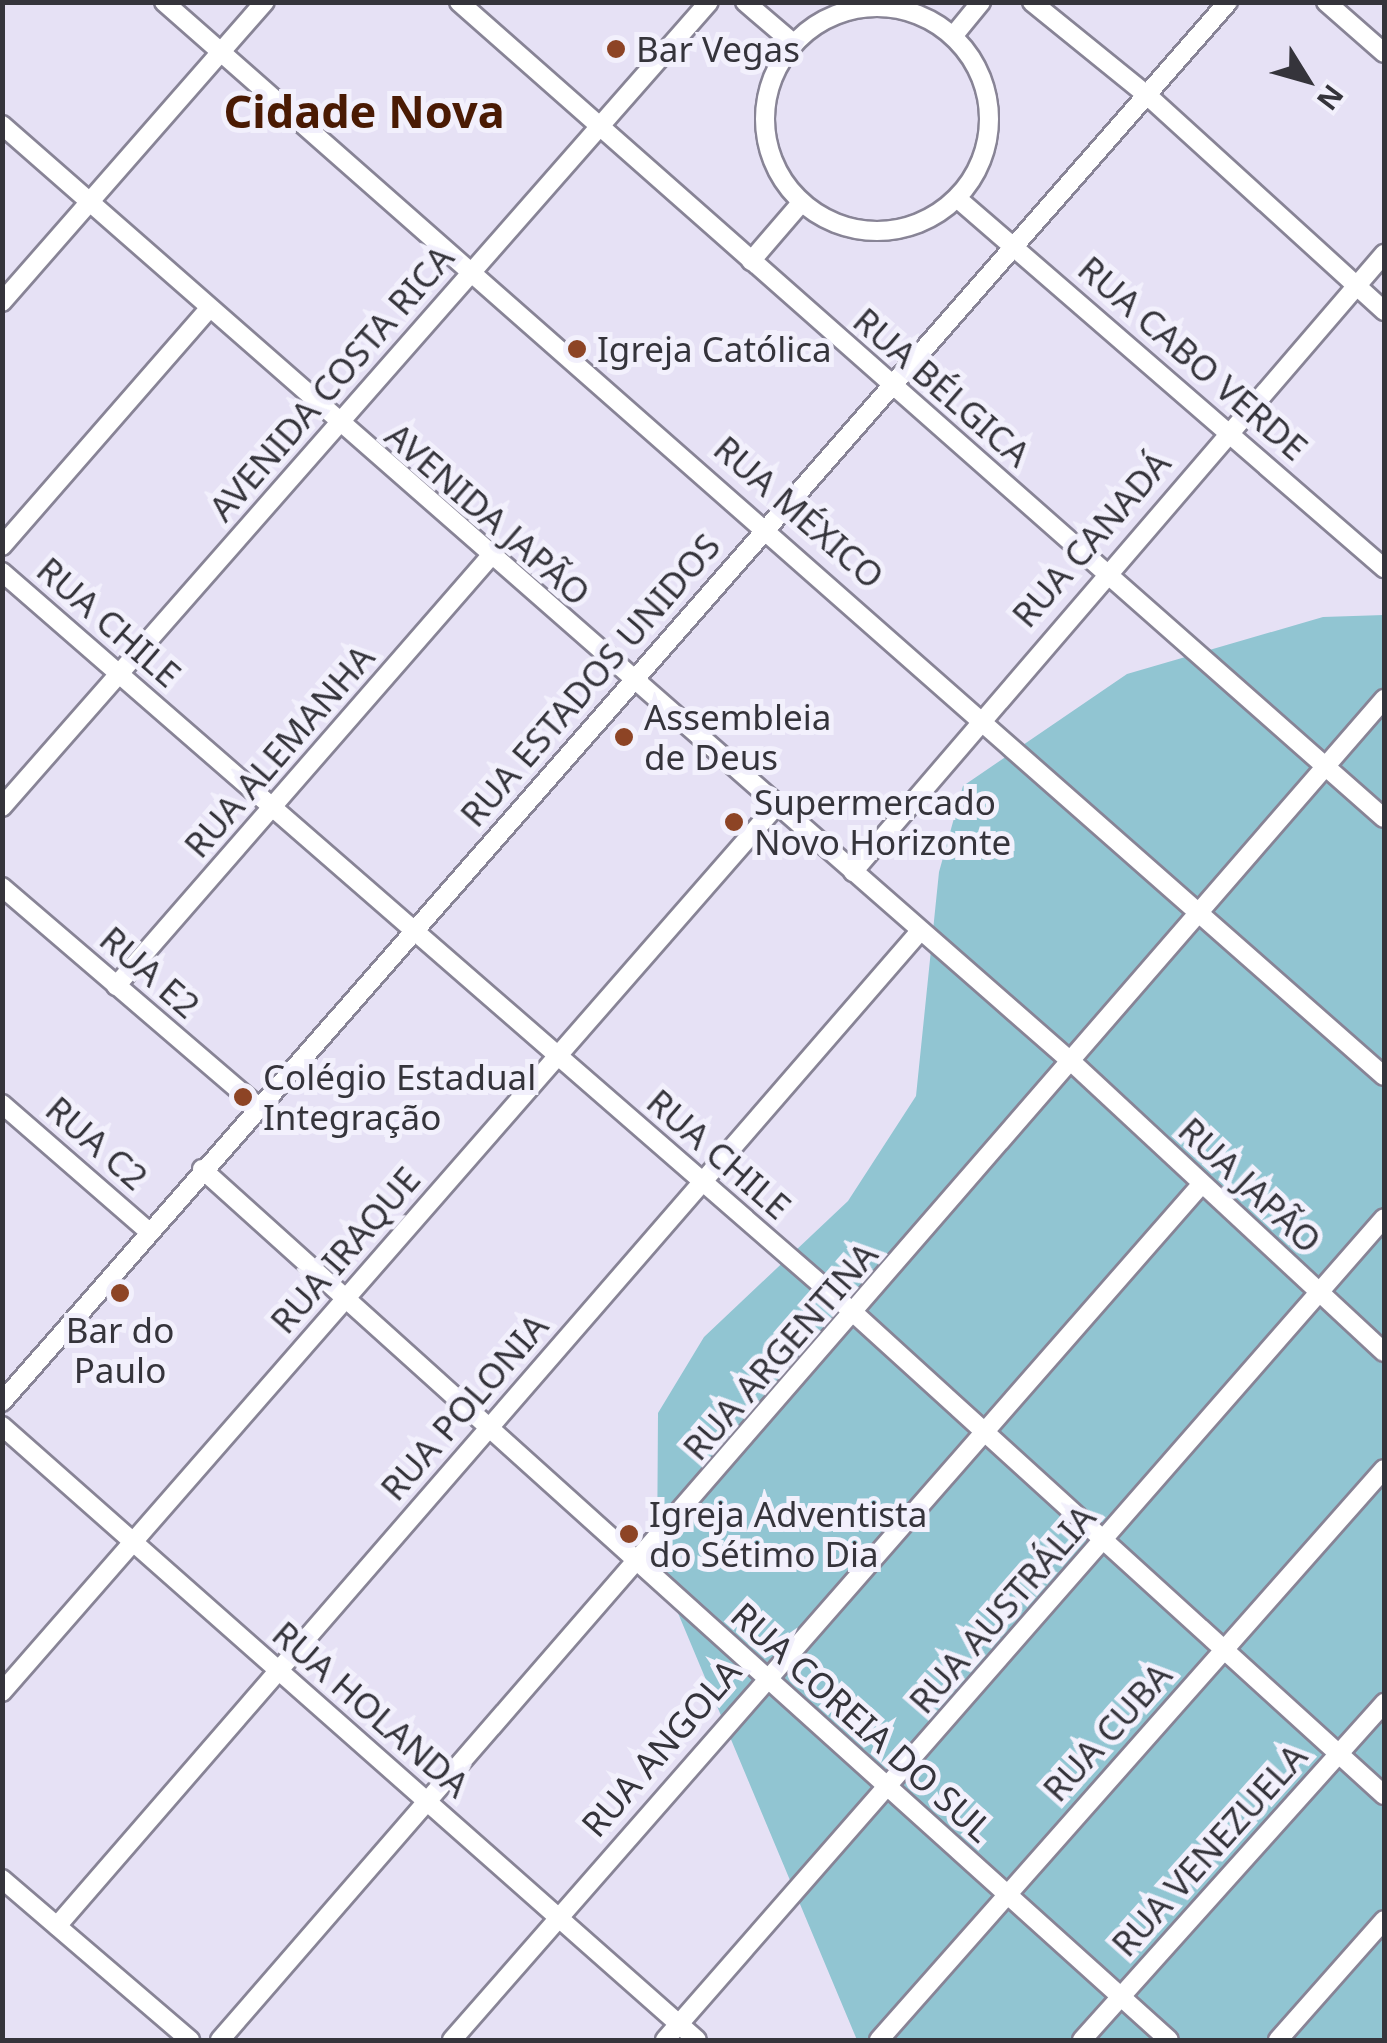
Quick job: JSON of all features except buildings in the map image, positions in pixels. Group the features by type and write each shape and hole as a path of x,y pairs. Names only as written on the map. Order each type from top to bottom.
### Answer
{"street":[{"name":"RUA MÉXICO","path":"164,2 1204,910 1384,1076"},
{"path":"2,302 265,2"},
{"name":"RUA BÉLGICA","path":"459,2 1384,818"},
{"name":"AVENIDA COSTA RICA","path":"2,806 709,2"},
{"path":"744,2 794,43"},
{"path":"954,36 982,2"},
{"path":"1032,2 1147,95 1384,311"},
{"name":"RUA ESTADOS UNIDOS","path":"2,1402 256,1105 413,932 888,384 1015,246 1228,2"},
{"path":"1326,2 1384,53"},
{"path":"869,6 901,8 954,36 975,63 990,124 985,153 958,199 929,219 876,232 824,219 802,203 771,158 765,131 773,78 794,43 837,14 869,6"},
{"name":"AVENIDA JAPÃO","path":"2,125 92,201 337,426 1074,1064"},
{"name":"RUA CABO VERDE","path":"958,199 1384,568"},
{"path":"751,261 802,203"},
{"name":"RUA CANADÁ","path":"853,872 981,714 1384,254"},
{"path":"2,546 208,310"},
{"name":"RUA ALEMANHA","path":"116,986 489,558"},
{"name":"RUA CHILE","path":"2,572 855,1314 1102,1543 1384,1795"},
{"name":"RUA ARGENTINA","path":"220,2040 1074,1064 1384,699"},
{"name":"RUA IRAQUE","path":"2,1692 777,805"},
{"name":"RUA E2","path":"2,887 256,1105"},
{"name":"RUA POLONIA","path":"56,1926 920,931"},
{"name":"RUA JAPÃO","path":"1074,1064 1200,1186 1384,1352"},
{"name":"RUA C2","path":"4,1108 148,1231"},
{"name":"RUA COREIA DO SUL","path":"202,1169 486,1431 1169,2040"},
{"name":"RUA ANGOLA","path":"452,2040 765,1677 1200,1186"},
{"name":"RUA AUSTRÁLIA","path":"665,2040 888,1790 1384,1218"},
{"name":"RUA HOLANDA","path":"2,1426 697,2040"},
{"name":"RUA CUBA","path":"879,2040 1384,1468"},
{"name":"RUA VENEZUELA","path":"1082,2040 1384,1703"},
{"path":"2,1878 190,2040"},
{"path":"1278,2040 1384,1920"}],"water":[{"path":"1384,615 1384,2040 857,2040 657,1563 658,1413 704,1337 848,1201 916,1096 939,872 963,786 1127,674 1323,617"}],"place":[{"name":"Bar Vegas","path":"616,49"},
{"name":"Igreja Católica","path":"577,349"},
{"name":"Assembleia de Deus","path":"624,737"},
{"name":"Supermercado Novo Horizonte","path":"734,822"},
{"name":"Colégio Estadual Integração","path":"243,1097"},
{"name":"Bar do Paulo","path":"120,1293"},
{"name":"Igreja Adventista do Sétimo Dia","path":"629,1534"}],"district":[{"name":"Cidade Nova","path":"364,111"}]}
